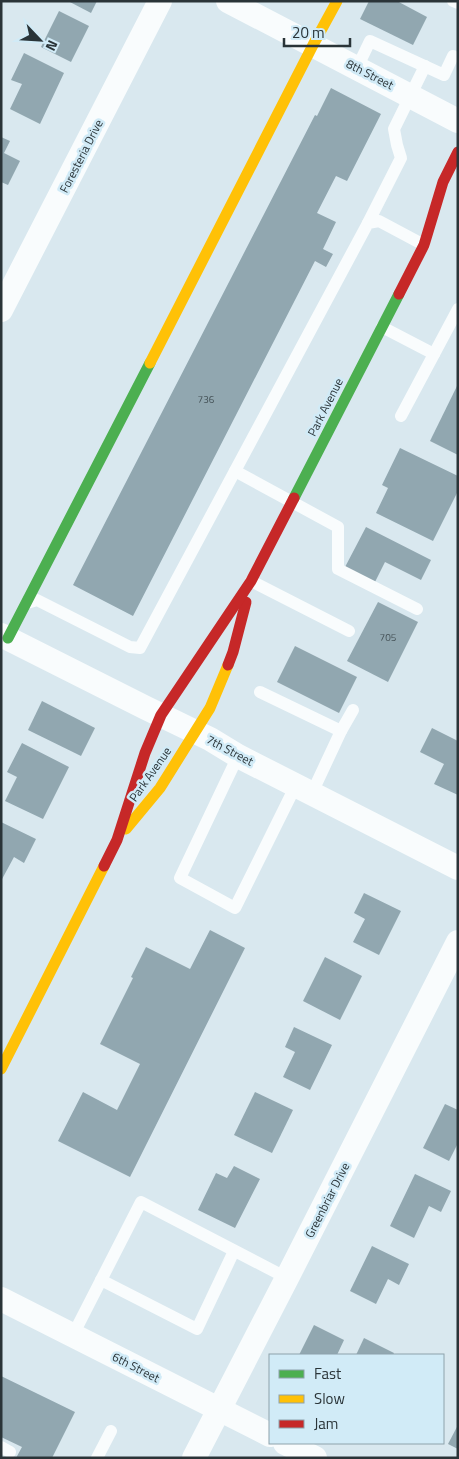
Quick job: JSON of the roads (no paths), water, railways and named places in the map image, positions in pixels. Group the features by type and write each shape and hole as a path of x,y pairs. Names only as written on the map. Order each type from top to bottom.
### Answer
{"street":[{"name":"Foresteria Drive","path":"1,310 160,1"},
{"name":"8th Street","path":"228,1 458,121"},
{"path":"5,637 25,604 337,1"},
{"name":"Park Avenue","path":"1,1069 117,840 145,753 161,715 251,581 424,245 443,182 458,152"},
{"name":"Park Avenue","path":"424,245 443,223"},
{"name":"Park Avenue","path":"117,840 160,788 210,708 233,652 251,581"},
{"name":"7th Street","path":"5,637 195,732 238,756 458,868"},
{"name":"Greenbriar Drive","path":"194,1458 458,942"},
{"name":"6th Street","path":"1,1298 269,1434"},
{"path":"287,1444 315,1458"}],"lane":[{"path":"453,1 458,3"},
{"path":"357,68 370,40 444,75 453,56"},
{"path":"25,604 38,600 130,647 140,648 401,158 394,128 425,66"},
{"path":"368,223 379,221 424,245"},
{"path":"401,416 458,309"},
{"path":"382,327 434,354"},
{"path":"235,471 338,527 338,569 417,609"},
{"path":"251,581 349,631"},
{"path":"260,692 341,731"},
{"path":"238,756 180,878 235,908 304,789 354,710"},
{"path":"72,1335 141,1202 287,1278"},
{"path":"101,1280 197,1329 234,1251"},
{"path":"97,1458 111,1431"}]}
